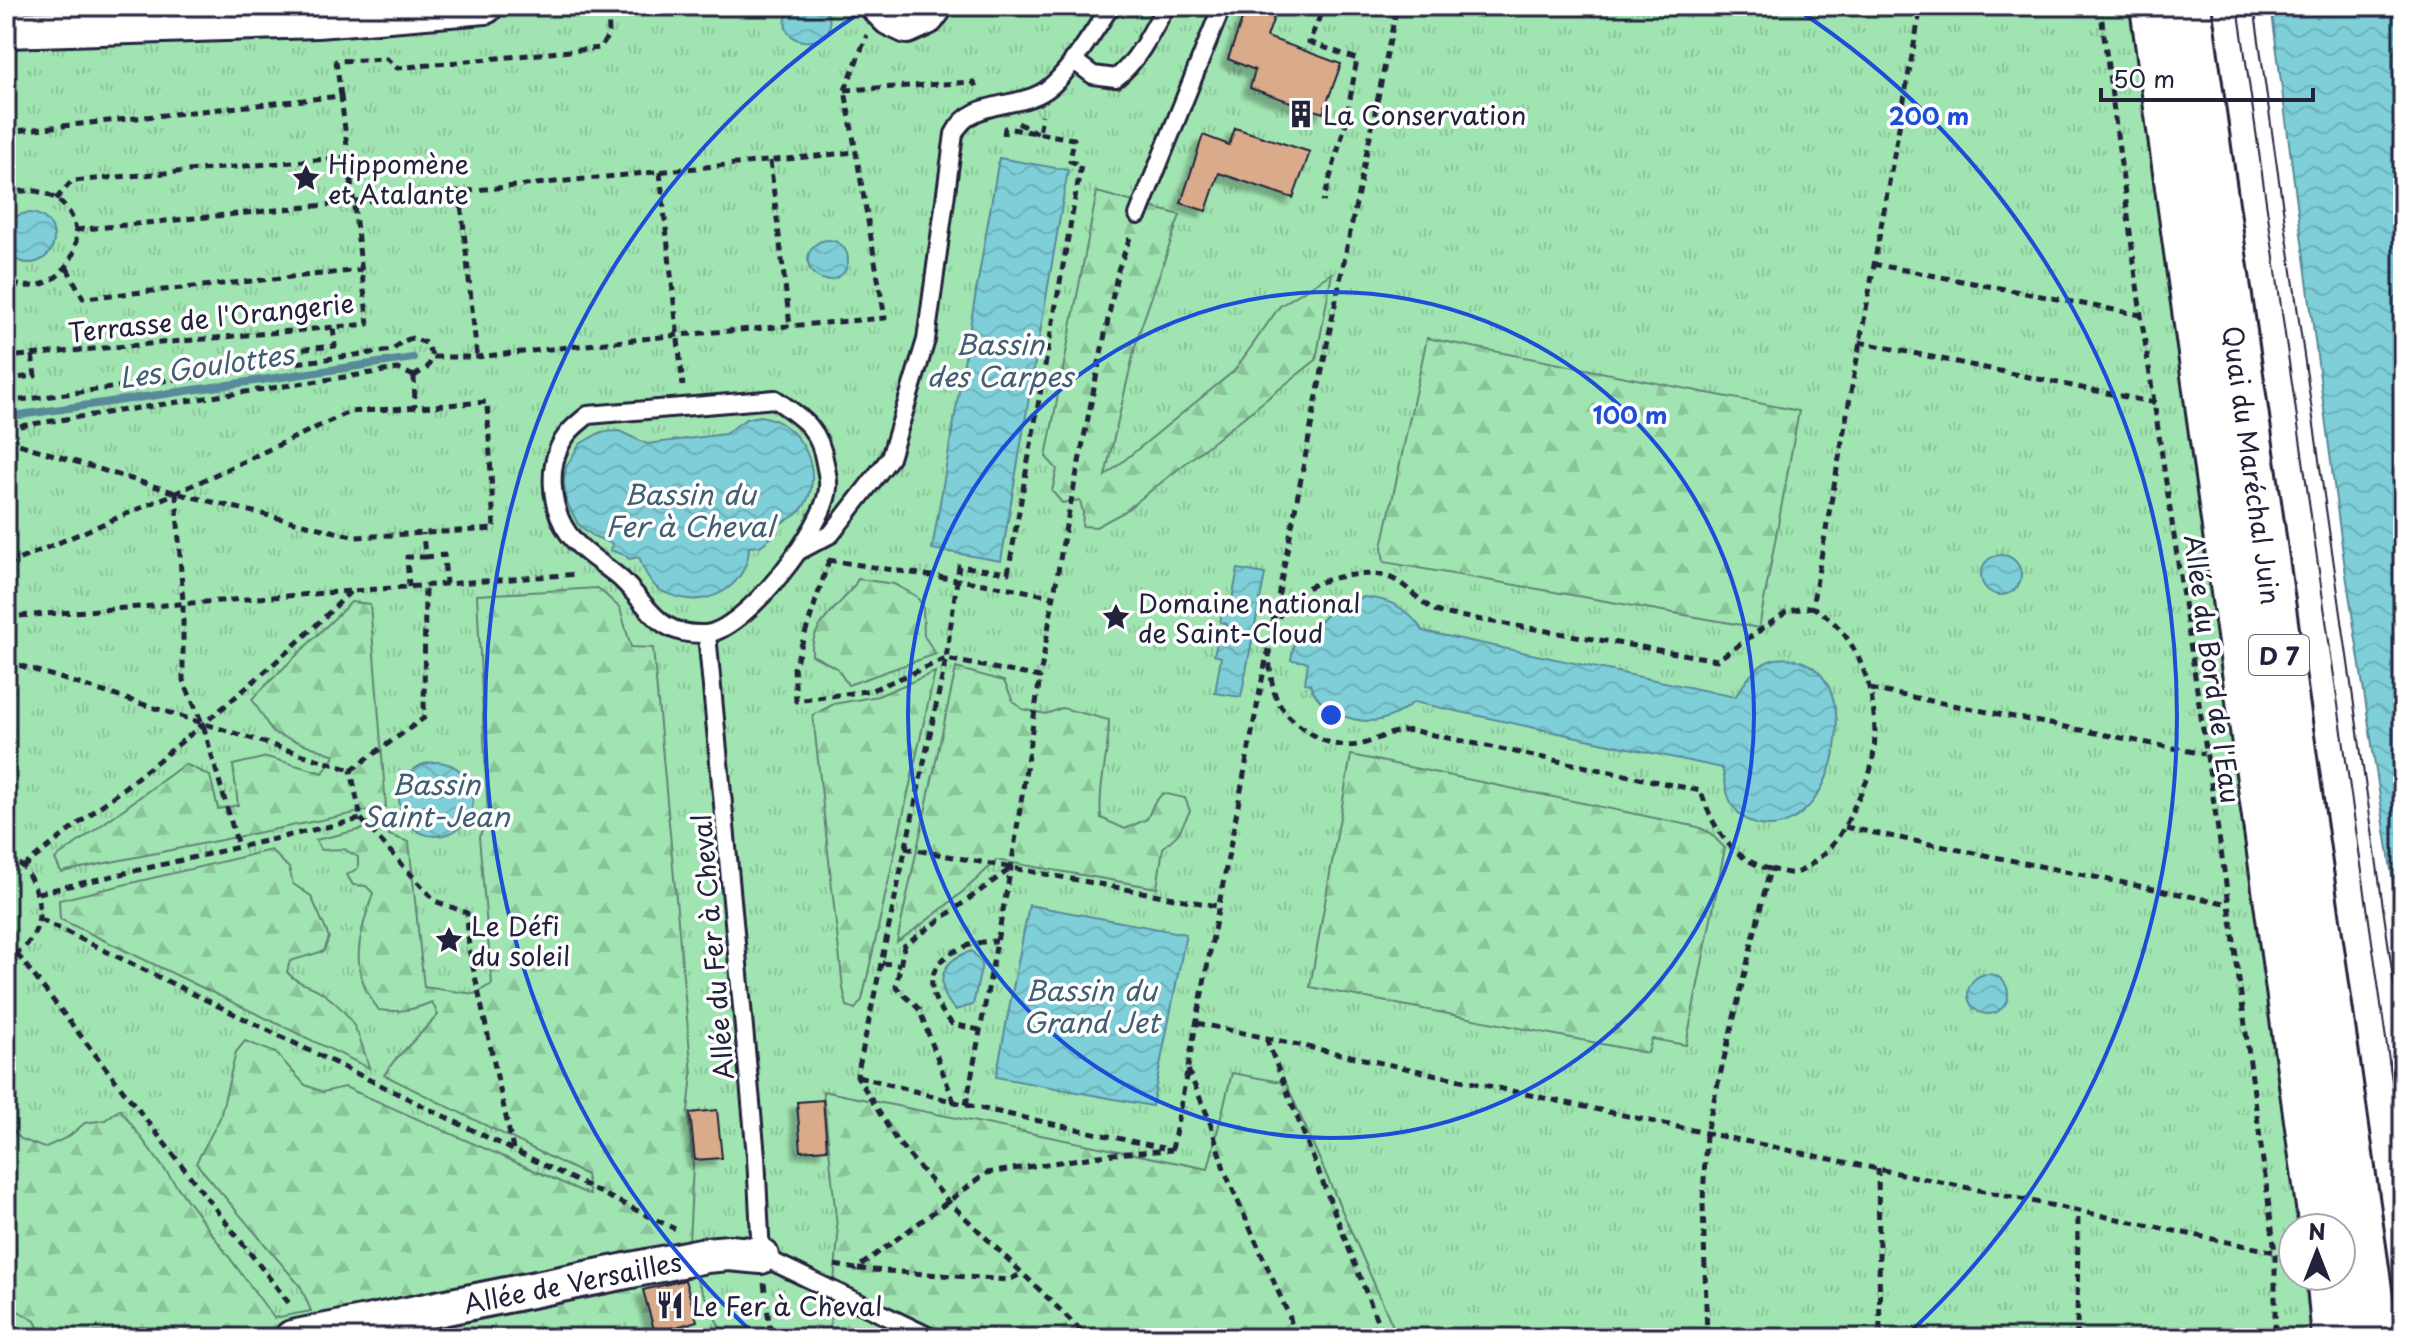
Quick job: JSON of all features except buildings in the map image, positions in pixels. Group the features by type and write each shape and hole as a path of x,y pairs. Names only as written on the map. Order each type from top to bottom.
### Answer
{"main road":[{"name":"Quai du Maréchal Juin","path":"2153,6 2320,1212"},
{"name":"Quai du Maréchal Juin","path":"2188,6 2372,1321"},
{"path":"2331,1292 2335,1338"}],"street":[{"path":"6,30 317,20 485,6"},
{"path":"878,6 890,18 907,26 927,17 935,6"},
{"name":"Allée de Versailles","path":"302,1336 706,1255 745,1254"}],"lane":[{"path":"795,553 831,534 890,458 926,340 954,134 959,125 966,118 989,107 1017,102 1048,89 1111,6"},
{"path":"1073,60 1093,75 1116,78 1137,57 1166,6"},
{"path":"1138,215 1222,6"},
{"path":"775,399 808,423 821,442 829,488 816,521 771,589 739,618 707,634 677,630 657,621 611,572 567,532 551,489 555,457 560,446 588,415 775,399"},
{"name":"Allée du Fer à Cheval","path":"707,634 756,1156 745,1254"},
{"path":"745,1254 932,1338"}],"path":[{"name":"Terrasse de l'Orangerie","path":"6,357 368,324 336,61 387,59 397,68 600,48 609,34 608,6"},
{"path":"433,357 477,357 679,335 885,318 845,90 878,6"},
{"path":"1296,6 1321,14 1309,42 1357,59 1346,122 1323,202"},
{"path":"1172,1150 1334,309 1397,6"},
{"path":"1812,607 1921,6"},
{"name":"Allée du Bord de l'Eau","path":"2100,6 2204,754 2229,904 2275,1252 2275,1338"},
{"path":"845,90 974,82 978,94"},
{"path":"6,132 341,96"},
{"path":"1004,135 1005,128 1074,139 1070,161 1081,165 1008,573 959,566 946,659 857,1076 896,1140 948,1201 1089,1338"},
{"path":"76,230 856,152"},
{"path":"56,199 72,181 350,157"},
{"path":"770,161 790,326"},
{"path":"660,172 684,391"},
{"path":"6,196 25,190 41,192 56,199 65,207 76,230 73,256 67,268 55,278 40,285 24,286 6,281"},
{"path":"460,193 477,357"},
{"path":"966,1105 1011,868 1054,597 1118,270 1138,215"},
{"path":"1873,264 2141,315"},
{"name":"Terrasse de l'Orangerie","path":"67,268 83,298 362,270"},
{"path":"287,362 286,351 335,346 333,327"},
{"path":"6,402 393,350 401,342 412,338 426,343 433,357"},
{"path":"1859,342 2155,403"},
{"path":"6,379 35,376 32,354"},
{"path":"414,376 427,368 433,357"},
{"path":"6,428 398,369 414,376"},
{"path":"414,376 415,406"},
{"path":"6,440 176,493 356,537 494,529 487,402 415,406 349,412 176,493 6,565"},
{"path":"176,493 183,603 183,680 203,725 238,846"},
{"path":"423,533 425,557"},
{"path":"409,587 407,557 444,555 446,584"},
{"path":"829,560 794,668 796,701 872,690 946,659 1040,677"},
{"path":"854,565 1054,597"},
{"path":"6,617 611,572"},
{"path":"1362,574 1383,575 1401,581 1430,609 1441,613 1717,660 1788,611 1812,607 1828,615 1853,646 1870,689 1875,713 1875,736 1871,770 1835,845 1806,868 1794,873 1754,865 1733,850 1716,828 1701,791 1400,729 1352,747 1329,742 1306,732 1277,701 1272,674 1271,633 1291,600 1314,585 1362,574"},
{"path":"351,770 424,718 425,585"},
{"path":"23,867 203,725 298,644 351,591"},
{"path":"6,661 351,770"},
{"path":"1870,689 2204,754"},
{"path":"351,770 361,819 435,901 467,913 469,949 513,1150"},
{"path":"38,893 361,819"},
{"path":"1845,827 2229,904"},
{"path":"905,848 1217,906"},
{"path":"6,858 23,867 38,893 40,919 32,939 17,954 6,958"},
{"path":"954,1102 919,1009 896,987 904,946 1011,868"},
{"path":"1707,1338 1703,1203 1706,1133 1770,869"},
{"path":"40,919 658,1221 745,1254 771,1338"},
{"path":"980,1030 952,1024 936,1002 932,982 935,969 948,954 977,941 997,941"},
{"path":"17,954 302,1336"},
{"path":"881,963 900,965"},
{"path":"1197,1023 2275,1252"},
{"path":"1266,1038 1384,1338"},
{"path":"1188,1069 1209,1119 1225,1172 1290,1318 1295,1338"},
{"path":"857,1076 966,1105 1172,1150"},
{"path":"856,1269 987,1173 1113,1154 1172,1150"},
{"path":"1878,1168 1880,1338"},
{"path":"2077,1338 2078,1210"},
{"path":"834,1265 1009,1280 1023,1273"}],"green space":[{"name":"Domaine national de Saint-Cloud","path":"6,6 2135,6 2316,1212 2277,1212 2277,1292 2324,1292 2324,1338 6,1338"},
{"path":"1097,192 1180,215 1137,339 1105,476 1234,371 1280,306 1332,273 1316,360 1124,512 1096,527 1082,526 1080,500 1062,503 1052,491 1057,469 1046,457"},
{"path":"1427,338 1799,411 1759,628 1384,562 1382,547"},
{"path":"858,579 894,584 916,596 923,606 924,636 936,654 848,685 837,668 812,655 816,633 822,623"},
{"path":"598,588 620,608 631,647 653,648 692,1074 688,1112 693,1165 688,1262 725,1338 43,1338 35,1321 10,1306 7,1125 21,1139 44,1148 68,1137 85,1123 105,1120 120,1109 274,1318 311,1311 301,1287 196,1163 220,1118 236,1052 245,1041 276,1053 305,1085 323,1092 345,1087 590,1195 586,1175 384,1075 438,1015 432,1002 406,1010 379,1010 369,995 359,967 360,939 373,893 366,886 353,885 347,875 358,868 358,857 344,849 321,850 316,840 388,823 389,835 409,842 424,987 474,994 492,984 479,837 488,818 477,595"},
{"path":"351,602 370,604 386,807 61,872 55,859 185,764 210,776 218,809 238,805 233,765 267,757 323,773 335,755 273,733 252,699"},
{"path":"956,668 1004,681 1013,701 1022,709 1046,714 1062,708 1109,720 1101,818 1125,829 1147,819 1154,803 1163,793 1185,798 1190,811 1178,834 1163,848 1157,888 996,860 949,904 897,942"},
{"path":"935,672 862,1000 855,1009 847,1006 843,988 813,715 834,704 878,696"},
{"path":"1351,755 1698,827 1709,832 1725,848 1686,1045 1652,1039 1648,1053 1310,987"},
{"path":"271,850 289,868 293,884 311,896 329,937 324,951 290,961 287,972 342,1009 358,1035 369,1068 60,919 59,900"},
{"path":"1232,1073 1286,1083 1398,1338 829,1338 838,1237 823,1091 1208,1169"}],"water":[{"path":"792,6 824,7 830,22 827,33 818,39 796,39 788,32 786,21"},
{"path":"2271,6 2403,6 2403,948 2344,561"},
{"name":"Bassin des Carpes","path":"999,158 1068,170 1001,561 932,549"},
{"path":"29,213 47,220 54,238 47,256 29,263 11,256 4,238 11,220"},
{"path":"828,240 842,246 848,260 842,274 828,280 814,274 808,260 814,246"},
{"name":"Bassin du Fer à Cheval","path":"760,416 774,420 798,438 811,465 809,495 799,512 776,526 776,534 760,546 749,547 747,560 735,582 714,596 690,599 659,589 647,575 639,557 629,559 610,550 613,544 593,536 578,524 566,501 566,467 580,444 601,432 619,431 647,444 725,434 746,419"},
{"path":"2001,555 2015,561 2021,575 2015,589 2001,595 1987,589 1981,575 1987,561"},
{"path":"1238,569 1265,574 1241,697 1215,693 1221,657 1214,655 1218,638 1224,638 1227,624 1220,622 1224,603 1231,604"},
{"path":"1364,597 1398,606 1423,631 1735,697 1760,666 1776,659 1797,660 1819,673 1832,695 1837,724 1834,754 1824,784 1808,808 1786,823 1760,825 1746,819 1734,807 1722,768 1414,702 1380,720 1359,720 1338,714 1321,701 1310,684 1305,683 1308,662 1291,660 1296,632 1312,632 1334,609"},
{"name":"Bassin Saint-Jean","path":"436,762 450,765 462,773 470,785 473,799 470,813 462,825 450,833 436,836 422,833 410,825 402,813 399,799 402,785 410,773 422,765"},
{"name":"Bassin du Grand Jet","path":"1029,905 1186,934 1152,1106 996,1077"},
{"path":"972,951 982,964 973,1005 955,1010 944,992 943,974 953,960"},
{"path":"1988,974 2002,980 2008,994 2002,1008 1988,1014 1974,1008 1968,994 1974,980"}],"waterway":[{"name":"Les Goulottes","path":"6,417 413,358"}],"tram line":[{"path":"2238,6 2403,1158"},
{"path":"2254,6 2403,1047"}],"place":[{"name":"La Conservation","path":"1301,114"},
{"name":"Hippomène et Atalante","path":"306,178"},
{"name":"Domaine national de Saint-Cloud","path":"1116,617"},
{"name":"Le Défi du soleil","path":"449,940"},
{"name":"Le Fer à Cheval","path":"670,1305"}]}
